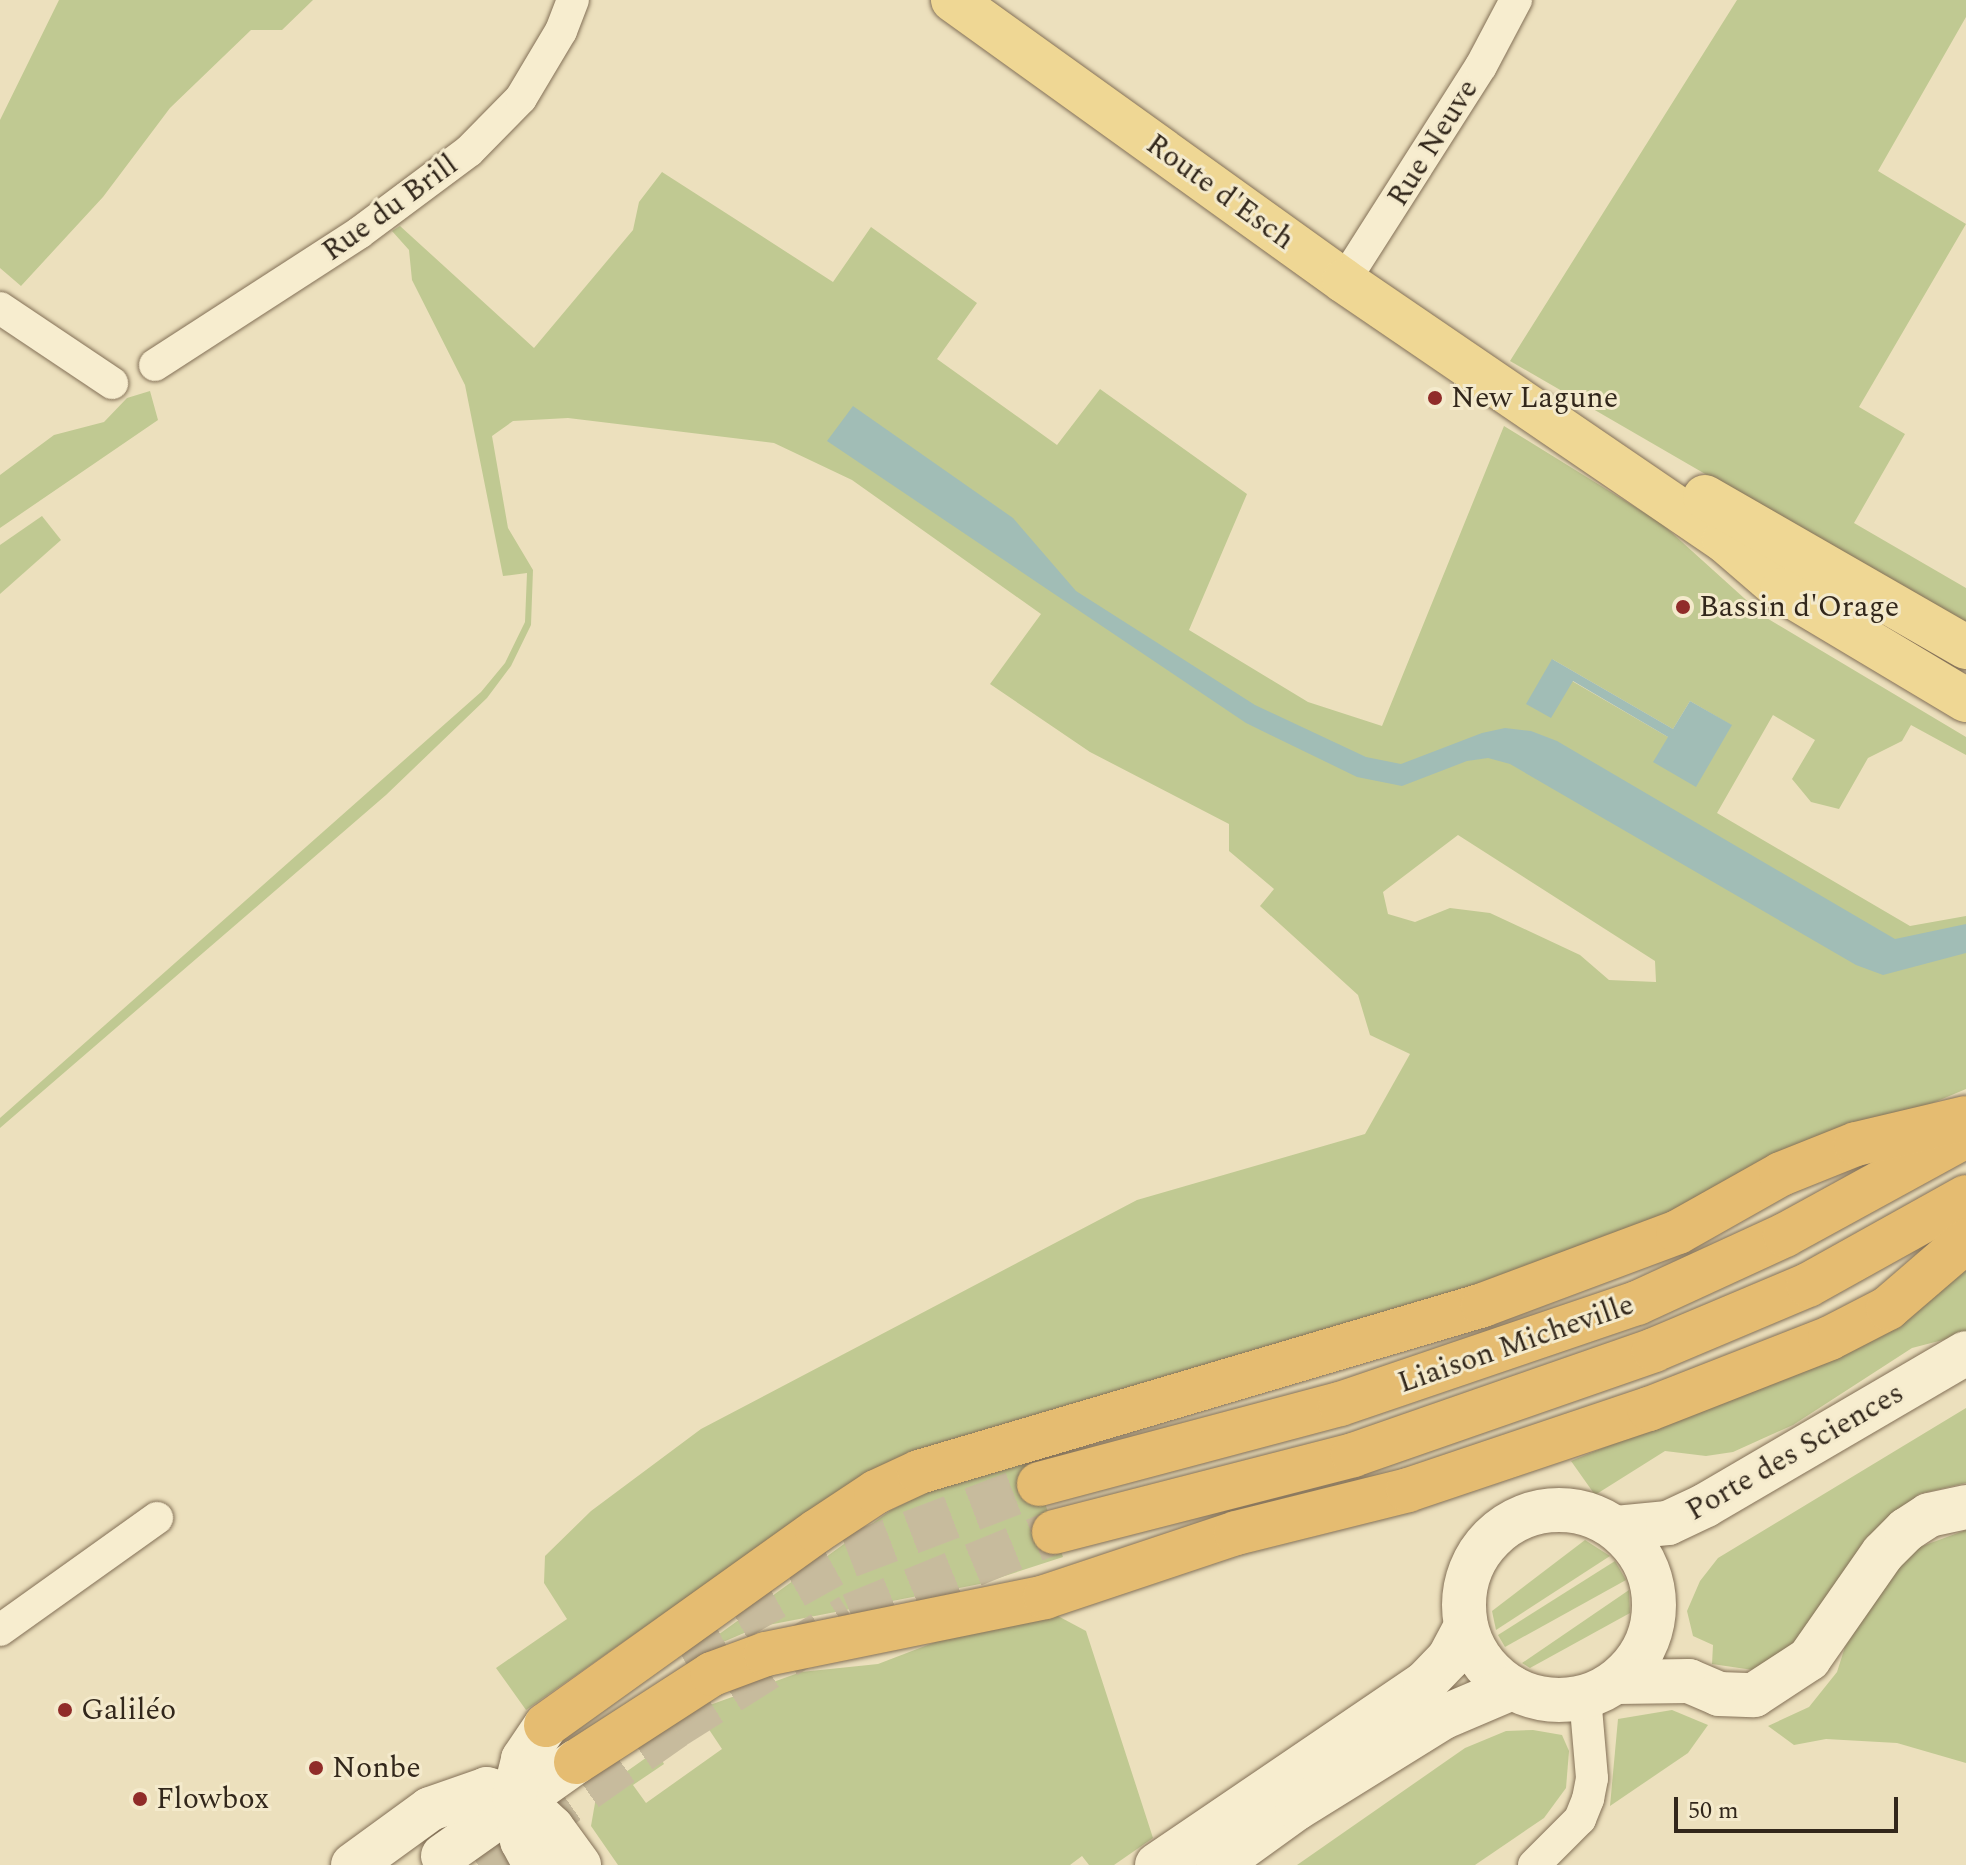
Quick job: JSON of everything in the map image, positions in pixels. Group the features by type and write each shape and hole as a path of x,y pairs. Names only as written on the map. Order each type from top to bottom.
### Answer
{"highway":[{"path":"546,1725 817,1531 876,1492 919,1472 1483,1305 1650,1244 1781,1174 1856,1144 1966,1118"},
{"name":"Liaison Micheville","path":"1039,1484 1340,1404 1623,1308 1785,1235 1966,1136"},
{"name":"Liaison Micheville","path":"1054,1532 1353,1455 1654,1350 1808,1285 1966,1197"},
{"path":"576,1762 712,1674 766,1654 1045,1597 1236,1533 1408,1490 1649,1409 1830,1338 1888,1308 1966,1241"}],"main road":[{"name":"Route d'Esch","path":"953,0 1344,281 1502,390"},
{"path":"1502,390 1724,540 1782,590 1966,700"},
{"path":"1502,390 1682,484 1966,647"},
{"path":"1656,495 1713,558 1771,608 1966,721"},
{"path":"1881,651 1937,657 1966,673"},
{"name":"Porte des Sciences","path":"1616,1528 1668,1523 1706,1505 1966,1353"},
{"name":"Porte des Sciences","path":"1654,1589 1685,1547 1717,1524 1966,1375"},
{"path":"1650,1637 1689,1681 1719,1694 1754,1695 1785,1679 1827,1637 1883,1553 1906,1530 1929,1515 1966,1507"},
{"path":"1157,1865 1425,1683 1449,1658 1466,1626 1468,1575 1497,1532 1520,1518 1559,1509 1594,1516 1616,1528 1647,1566 1654,1589 1650,1637 1601,1690"},
{"path":"1466,1626 1491,1672 1512,1688 1548,1700 1601,1690 1689,1681"},
{"path":"1218,1865 1297,1808 1444,1717 1512,1688"},
{"path":"517,1800 523,1759 546,1725"},
{"path":"353,1865 546,1725"},
{"path":"437,1861 517,1800 576,1762"},
{"path":"554,1860 555,1791 576,1762"},
{"path":"430,1809 468,1792 487,1789 517,1800 554,1860"},
{"path":"437,1861 490,1845 554,1860"}],"street":[{"name":"Rue du Brill","path":"155,365 359,233 469,151 521,98 561,31 573,0"},
{"name":"Rue Neuve","path":"1344,281 1481,66 1516,0"},
{"path":"0,308 112,383"},
{"path":"0,1630 157,1518"},
{"path":"1534,1865 1580,1819 1588,1799 1601,1690"}],"green space":[{"path":"59,0 313,0 282,30 251,30 170,108 103,197 21,286 0,268 0,120"},
{"path":"1737,0 1966,0 1966,17 1878,171 1966,224 1859,407 1905,434 1854,523 1966,588 1966,625 1510,361"},
{"path":"662,172 833,282 871,227 977,303 937,359 1057,445 1100,389 1247,494 1189,630 1308,702 1382,726 1504,426 1661,523 1765,617 1966,737 1966,755 1911,725 1902,741 1868,758 1839,809 1811,802 1792,779 1815,740 1773,715 1717,813 1910,926 1966,916 1966,1089 1509,1281 786,1528 526,1710 496,1668 567,1619 544,1583 545,1556 591,1511 701,1429 1137,1200 1365,1134 1410,1054 1370,1035 1358,995 1260,906 1274,889 1229,851 1229,824 1090,752 990,684 1041,614 852,480 774,443 568,418 513,421 492,436 508,528 533,570 531,625 511,666 487,698 386,795 0,1128 0,1118 481,692 505,663 525,622 527,573 503,576 465,385 412,280 409,250 392,231 400,226 534,348 633,230 639,202","holes":["1552,659 1673,729 1690,701 1731,725 1696,786 1668,737 1572,681","1458,835 1655,961 1656,982 1609,980 1580,955 1490,913 1450,908 1415,922 1388,914 1383,892"]},
{"path":"150,391 158,420 0,528 0,475 54,435 104,422 127,398"},
{"path":"42,516 61,540 0,594 0,545"},
{"path":"1966,1256 1966,1334 1912,1348 1793,1425 1733,1452 1706,1456 1665,1451 1595,1495 1571,1461 1688,1413"},
{"path":"1966,1408 1966,1483 1919,1494 1866,1538 1794,1649 1753,1670 1712,1664 1713,1645 1693,1636 1687,1611 1700,1581 1718,1558"},
{"path":"1030,1458 1063,1557 980,1584 758,1627 686,1658 891,1510 930,1491"},
{"path":"1966,1530 1966,1763 1897,1743 1826,1739 1794,1745 1768,1726 1809,1707 1837,1672 1845,1647 1893,1572 1917,1548"},
{"path":"1585,1540 1610,1556 1496,1630 1492,1611"},
{"path":"1615,1561 1626,1580 1505,1647 1498,1635"},
{"path":"1629,1590 1630,1613 1530,1668 1522,1663"},
{"path":"1056,1615 1086,1631 1153,1838 1114,1865 1089,1865 1082,1856 1070,1865 618,1865 591,1826 595,1803 609,1784 657,1750 664,1764 633,1785 646,1803 722,1749 696,1710 801,1672 878,1664 959,1633"},
{"path":"1672,1710 1708,1725 1688,1753 1610,1806 1618,1719"},
{"path":"1533,1730 1562,1735 1569,1751 1566,1788 1544,1818 1475,1865 1297,1865 1465,1748 1506,1731"}],"water":[{"path":"853,406 1013,518 1076,591 1255,705 1366,757 1401,764 1482,733 1505,728 1531,731 1557,741 1895,939 1966,924 1966,953 1883,975 1856,965 1510,764 1488,758 1467,761 1402,786 1357,777 1246,723 827,441"},
{"path":"1552,659 1673,729 1690,701 1732,725 1696,787 1653,762 1668,737 1573,681 1551,718 1526,704"}],"tunnel":[{"path":"679,1651 849,1556 1039,1484"},
{"path":"478,1865 674,1727 851,1615 1054,1532"}],"place":[{"name":"New Lagune","path":"1435,398"},
{"name":"Bassin d'Orage","path":"1683,607"},
{"name":"Galiléo","path":"65,1710"},
{"name":"Nonbe","path":"316,1768"},
{"name":"Flowbox","path":"140,1799"}]}
